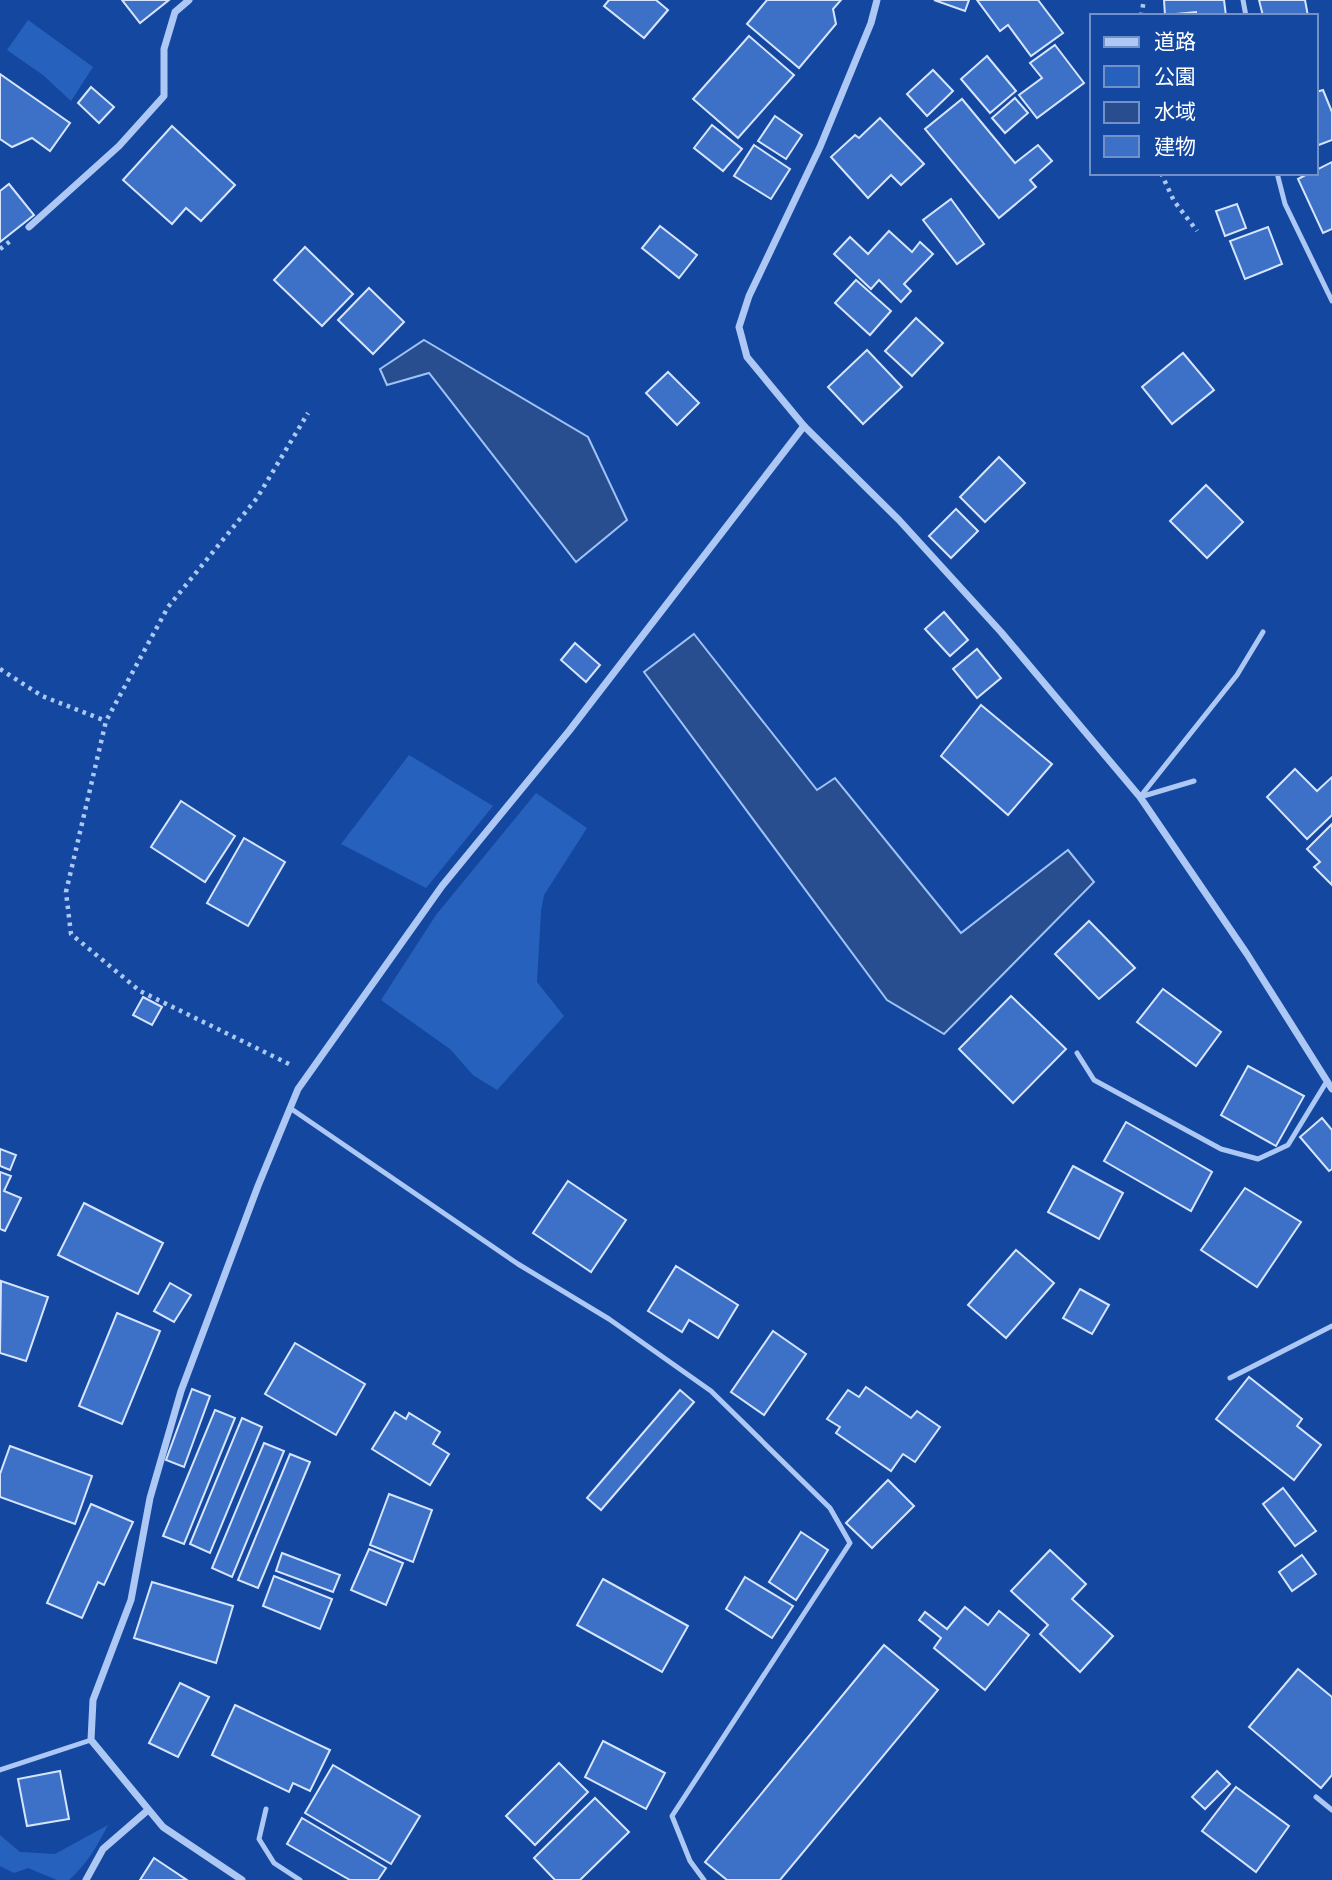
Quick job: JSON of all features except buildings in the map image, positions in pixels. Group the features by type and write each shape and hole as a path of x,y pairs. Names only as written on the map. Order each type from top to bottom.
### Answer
{"street":[{"path":"29,228 120,146 164,96 163,49 175,12 189,0"},
{"path":"877,0 871,23 820,147 749,296 740,327 747,357 804,426 899,520 1001,632 1140,797 1247,954 1332,1089"},
{"path":"242,1880 163,1827 91,1740 93,1700 131,1600 150,1498 181,1391 258,1186 298,1089 442,886 569,731 804,426"},
{"path":"86,1880 103,1849 148,1810"}],"lane":[{"path":"1278,175 1285,204 1332,301"},
{"path":"1140,797 1237,675 1263,632"},
{"path":"1140,797 1194,781"},
{"path":"1077,1053 1094,1080 1221,1149 1258,1159 1288,1145 1327,1081"},
{"path":"290,1108 517,1264 609,1319 711,1391 830,1508 849,1543 672,1816 690,1861 704,1880"},
{"path":"1230,1378 1332,1325"},
{"path":"0,1770 91,1740"},
{"path":"1316,1797 1332,1810"},
{"path":"267,1809 260,1839 274,1863 300,1880"}],"path":[{"path":"1162,175 1174,201 1197,231"},
{"path":"308,413 257,498 168,607 106,721 66,892 71,934 140,991 309,1074"},
{"path":"0,669 42,696 106,721"}],"green space":[{"path":"28,20 93,67 71,101 43,75 7,50"},
{"path":"409,755 493,806 426,888 341,844"},
{"path":"536,793 587,828 544,895 541,911 537,982 564,1016 497,1090 473,1075 450,1049 381,1000 436,915"},
{"path":"108,1825 91,1854 69,1880 57,1880 28,1868 14,1873 0,1866 0,1835 20,1852 55,1854"}],"water":[{"path":"424,340 588,437 627,520 576,562 429,373 387,385 380,369"},
{"path":"694,634 817,790 835,778 961,933 1068,850 1094,882 944,1034 887,1000 644,672"}]}
